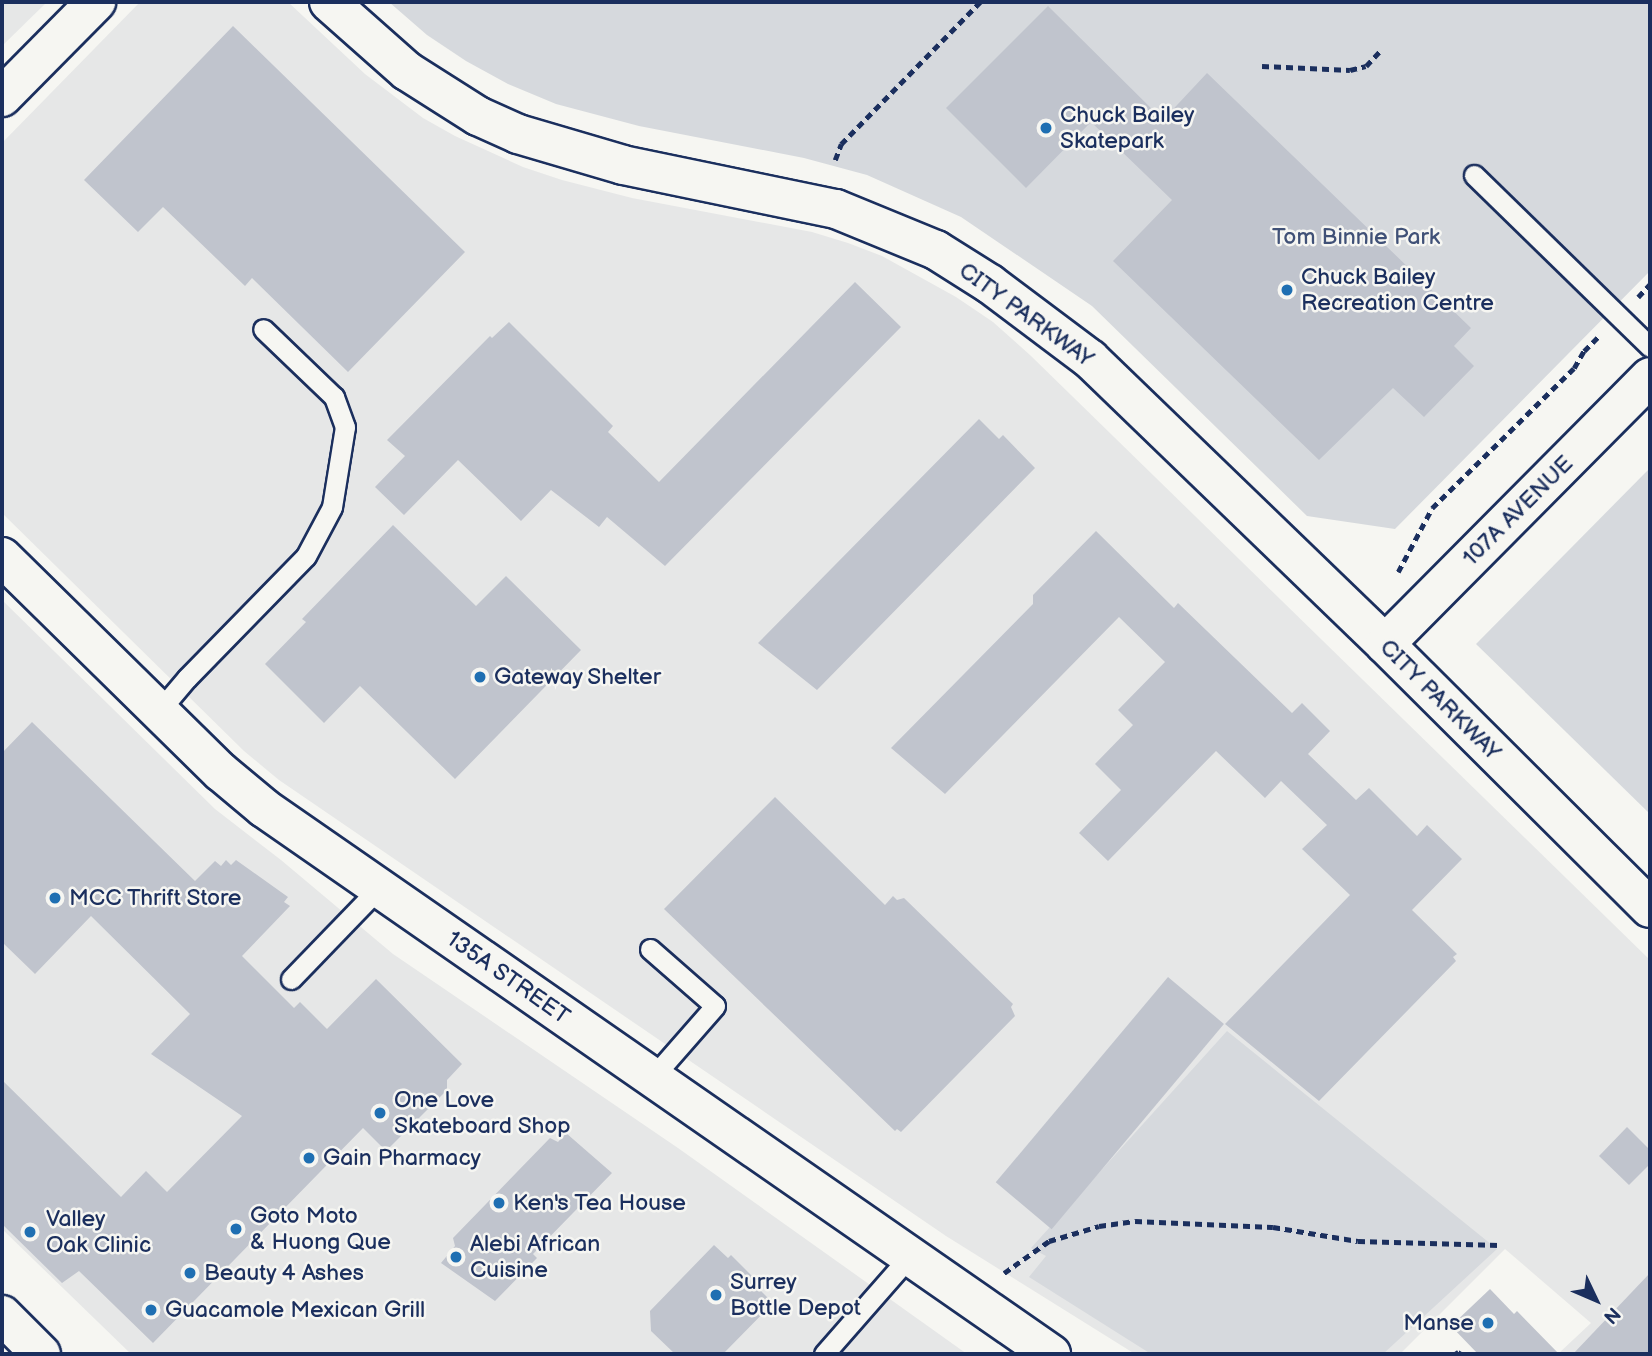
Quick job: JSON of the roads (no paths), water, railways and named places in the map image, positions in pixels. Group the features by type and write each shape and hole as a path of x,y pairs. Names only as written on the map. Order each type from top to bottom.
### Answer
{"street":[{"path":"2,96 96,2"},
{"name":"CITY PARKWAY","path":"329,2 407,71 478,116 518,134 613,162 836,209 936,250 990,284 1090,359 1385,644 1650,908"},
{"name":"107A AVENUE","path":"1385,644 1650,377"},
{"name":"135A STREET","path":"2,557 159,711 264,808 1051,1354"},
{"path":"2,1315 41,1354"}],"lane":[{"path":"1474,175 1650,347"},
{"path":"159,711 187,678 306,556 332,507 345,426 334,397 263,328"},
{"path":"291,979 378,889"},
{"path":"650,949 715,1006 652,1078"},
{"path":"824,1354 909,1257"}],"place":[{"name":"Chuck Bailey Skatepark","path":"1046,128"},
{"name":"Chuck Bailey Recreation Centre","path":"1287,290"},
{"name":"Gateway Shelter","path":"480,677"},
{"name":"MCC Thrift Store","path":"55,898"},
{"name":"One Love Skateboard Shop","path":"380,1113"},
{"name":"Gain Pharmacy","path":"309,1158"},
{"name":"Ken's Tea House","path":"499,1203"},
{"name":"Goto Moto & Huong Que","path":"236,1229"},
{"name":"Valley Oak Clinic","path":"30,1232"},
{"name":"Alebi African Cuisine","path":"456,1257"},
{"name":"Beauty 4 Ashes","path":"190,1273"},
{"name":"Surrey Bottle Depot","path":"716,1295"},
{"name":"Guacamole Mexican Grill","path":"151,1310"},
{"name":"Manse","path":"1488,1323"}],"park label":[{"name":"Tom Binnie Park","path":"1356,237"}]}
